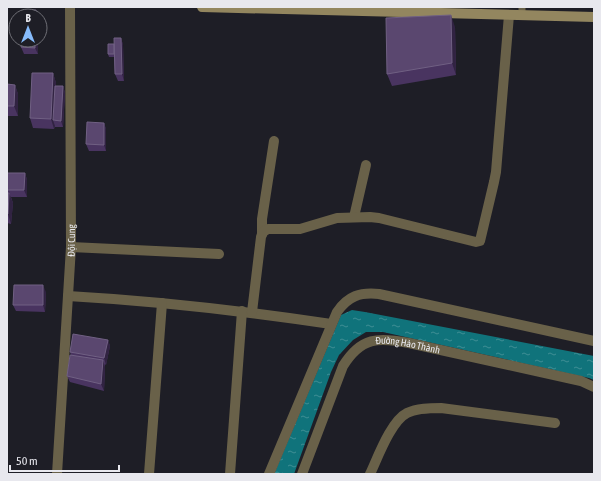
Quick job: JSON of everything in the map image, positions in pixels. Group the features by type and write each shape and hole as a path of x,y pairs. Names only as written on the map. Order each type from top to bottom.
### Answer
{"street":[{"name":"Đội Cung","path":"57,474 70,247 70,7"},
{"path":"202,7 339,9 509,15 522,11 594,17"},
{"path":"262,234 271,228 300,229 337,218 370,217 476,242 480,241 496,172 509,15"},
{"path":"230,474 247,312 262,234 262,219 274,141"},
{"path":"354,217 366,165"},
{"path":"70,247 219,254"},
{"path":"269,474 336,312 348,299 355,296 371,293 387,296 594,341"},
{"path":"68,296 116,298 247,312 331,324"},
{"path":"148,474 162,303"},
{"name":"Đường Hào Thành","path":"302,474 343,366 348,357 357,348 370,341 397,340 582,381 594,387"},
{"path":"370,474 392,427 407,413 417,410 441,408 555,424"}],"water":[{"path":"352,310 594,356 594,380 383,332 366,332 353,340 339,355 331,372 294,474 274,474 341,315"}],"building":[{"path":"451,15 452,63 387,74 386,18"},
{"path":"114,38 121,38 122,74 115,74"},
{"path":"108,44 114,44 114,54 108,54"},
{"path":"32,73 53,73 51,119 30,118"},
{"path":"7,84 15,85 14,106 7,106"},
{"path":"55,86 63,86 61,121 53,120"},
{"path":"87,122 104,123 104,145 86,144"},
{"path":"7,173 25,173 24,190 7,190"},
{"path":"7,193 9,193 8,214 7,214"},
{"path":"14,285 43,285 43,305 13,305"},
{"path":"73,334 108,340 104,358 70,352"},
{"path":"70,355 103,360 101,384 67,376"}]}
